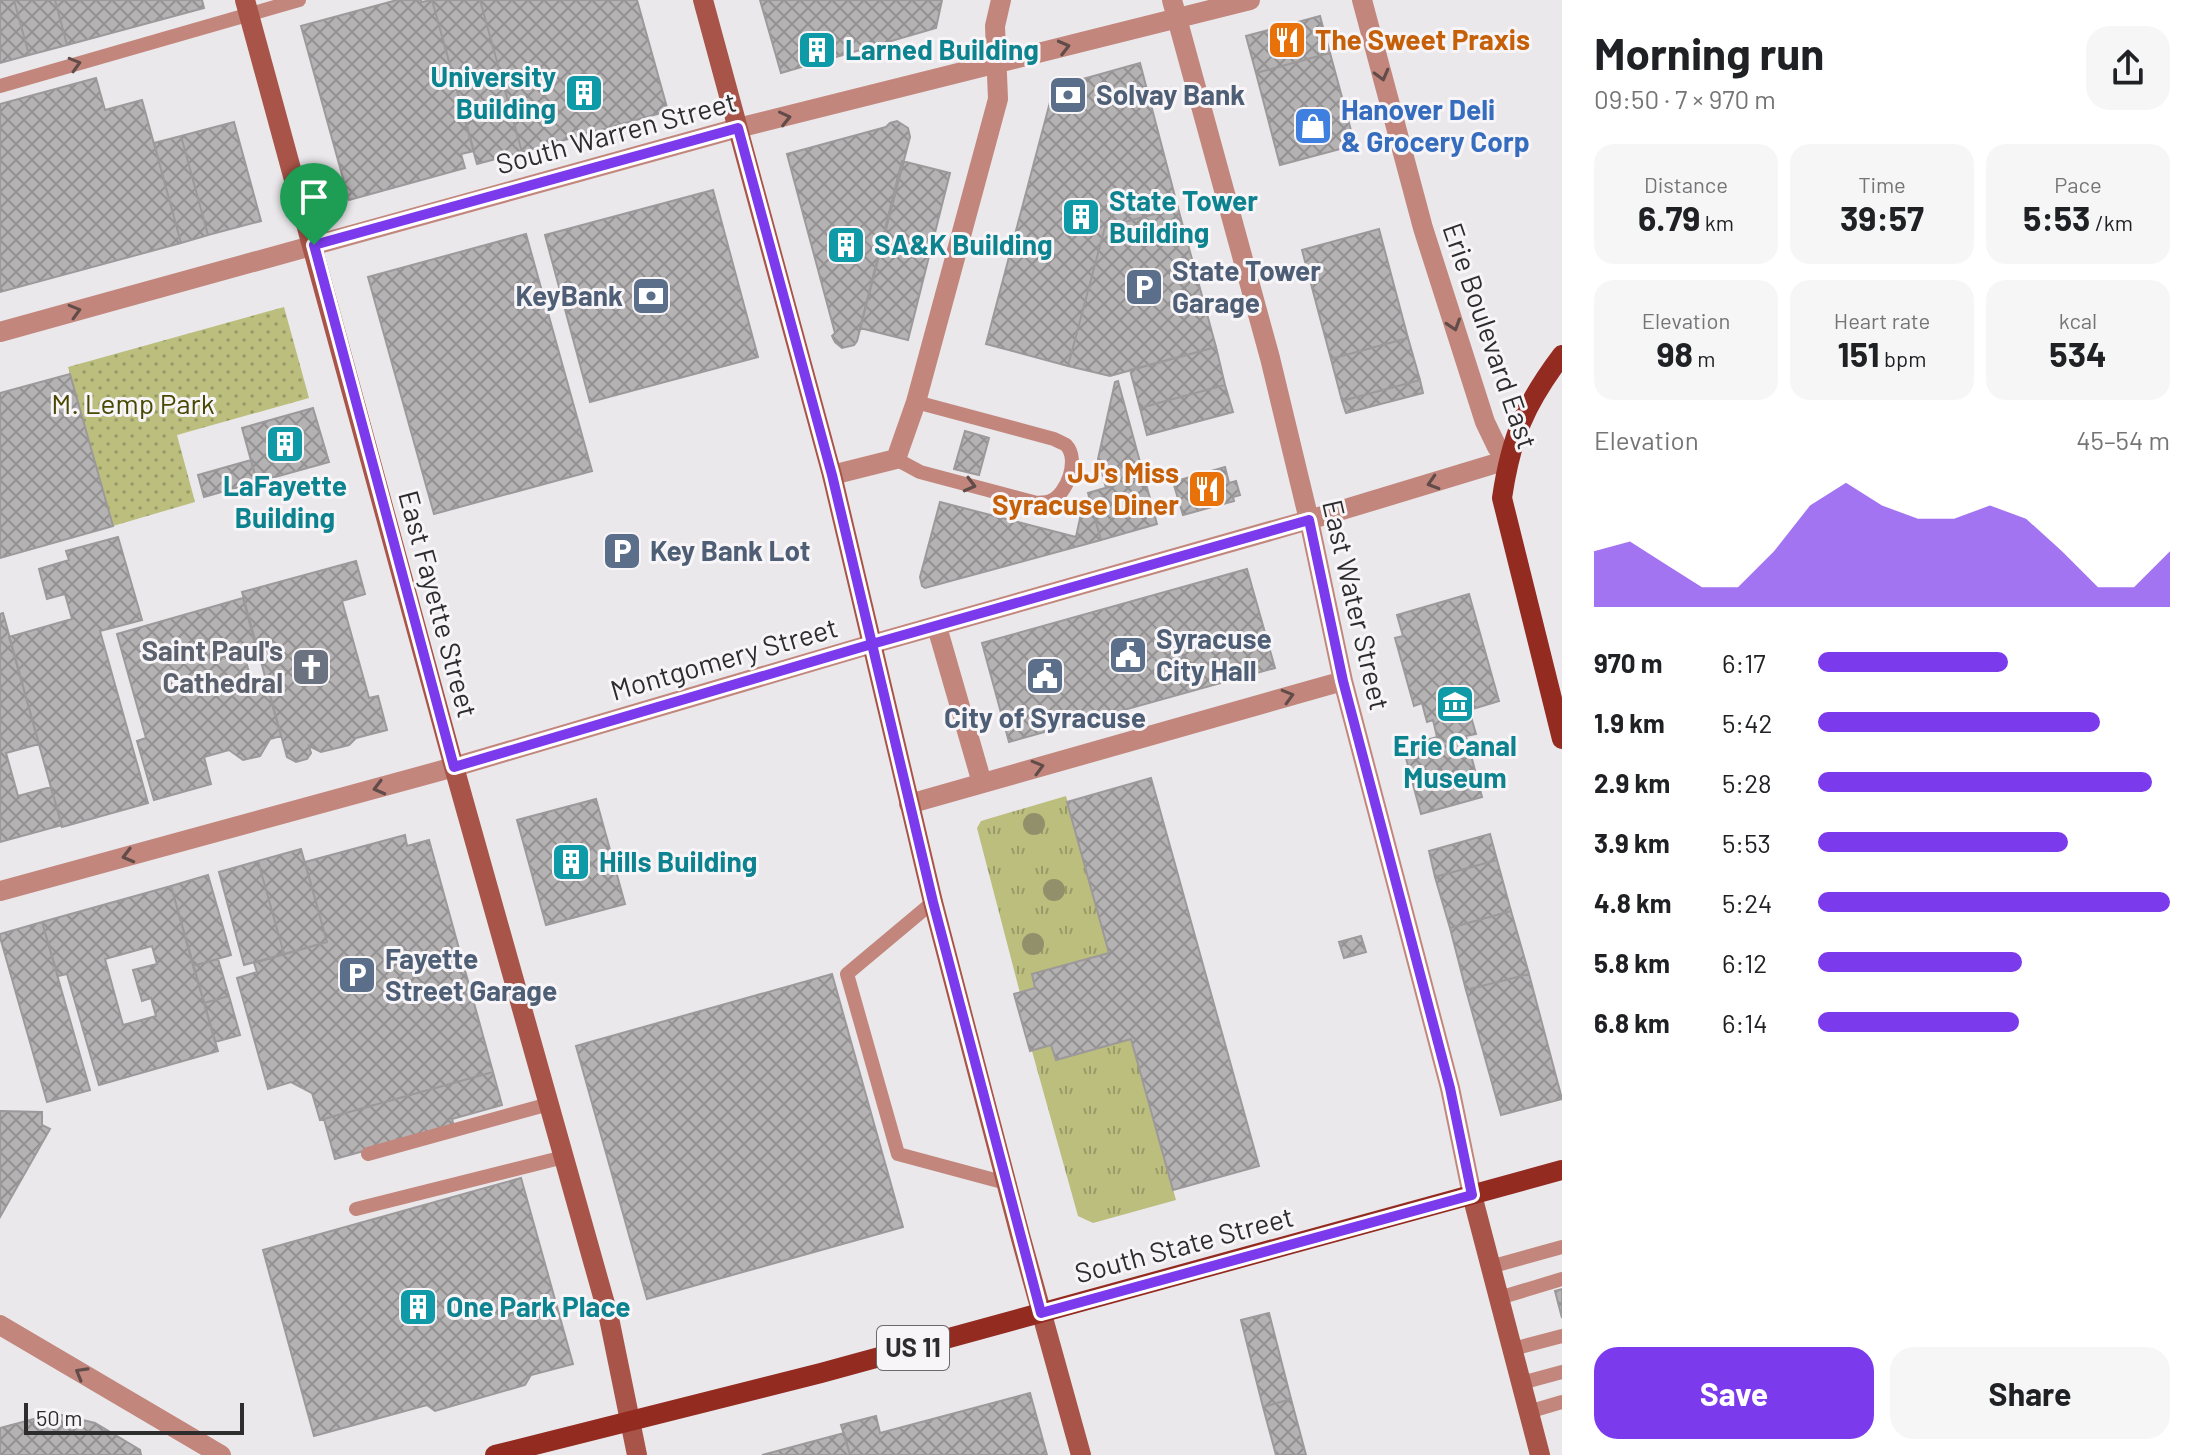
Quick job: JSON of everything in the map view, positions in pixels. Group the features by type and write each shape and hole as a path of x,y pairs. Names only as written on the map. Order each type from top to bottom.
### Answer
{"main road":[{"path":"1507,460 1521,419 1545,377 1562,355"},
{"name":"Erie Boulevard East","path":"1507,460 1502,498 1562,739"},
{"name":"South State Street","path":"495,1455 821,1373 1562,1170"}],"street":[{"path":"703,0 832,475 933,902 1081,1455"},
{"path":"832,475 896,459 916,402 998,99 995,26 1001,0"},
{"name":"South Warren Street","path":"0,332 738,128 995,64 1174,10 1250,0"},
{"name":"Erie Boulevard East","path":"1362,0 1423,228 1485,422 1507,460"},
{"name":"East Fayette Street","path":"247,7 454,767 609,1318 637,1455"},
{"name":"East Water Street","path":"1174,10 1270,358 1343,681 1450,1088 1472,1195 1540,1455"},
{"name":"Montgomery Street","path":"0,891 454,767 1507,460"},
{"path":"937,627 982,783"},
{"path":"909,804 1343,681"},
{"path":"0,1325 221,1455"}],"lane":[{"path":"0,86 247,7 299,0"},
{"path":"896,459 920,472 1037,503 1050,501 1067,485 1071,467 1066,444 916,402"},
{"path":"933,902 847,974 898,1154 1006,1183"},
{"path":"368,1154 549,1104"},
{"path":"356,1209 564,1157"},
{"path":"1490,1267 1562,1247"},
{"path":"1499,1298 1562,1279"},
{"path":"1513,1349 1562,1336"},
{"path":"1521,1383 1562,1372"},
{"path":"1528,1412 1562,1402"}],"green space":[{"name":"M. Lemp Park","path":"284,307 309,398 177,435 195,502 113,526 68,367"},
{"path":"1066,796 1109,953 1032,974 1035,988 1020,993 977,828 981,821"},
{"path":"1131,1039 1176,1200 1093,1223 1078,1216 1032,1051 1051,1045 1056,1060"}],"building":[{"path":"0,0 14,0 29,55 0,63"},
{"path":"14,0 55,0 67,45 29,55"},
{"path":"55,0 202,0 204,8 67,45"},
{"path":"397,0 432,0 474,151 461,154 465,168 349,200 301,26"},
{"path":"432,0 480,0 522,152 477,164"},
{"name":"University Building","path":"480,0 637,0 668,111 522,152"},
{"name":"Larned Building","path":"760,0 942,0 936,28 781,73"},
{"path":"1320,16 1330,53 1256,73 1246,36"},
{"path":"1330,53 1355,145 1280,165 1256,73"},
{"name":"State Tower Building","path":"1140,63 1178,208 1105,227 1068,366 986,344 1054,87"},
{"path":"96,78 105,110 142,100 181,243 0,292 0,104"},
{"name":"SA&K Building","path":"897,121 908,128 910,137 857,341 842,348 832,336 835,333 787,154 886,127"},
{"path":"234,122 261,221 208,235 181,136"},
{"path":"181,136 208,235 181,243 154,143"},
{"path":"902,161 950,173 908,340 860,328"},
{"name":"KeyBank","path":"713,190 758,357 590,402 545,235"},
{"name":"State Tower Garage","path":"1178,208 1216,347 1110,376 1068,366 1105,227"},
{"path":"1379,229 1408,338 1331,359 1302,250"},
{"path":"526,234 592,471 434,514 368,277"},
{"path":"1408,338 1420,380 1342,401 1331,359"},
{"path":"1216,347 1225,385 1140,408 1130,370"},
{"path":"70,374 113,526 0,558 0,393"},
{"path":"1420,380 1423,393 1346,413 1342,401"},
{"path":"1118,381 1140,462 1108,471 1112,486 1106,488 1098,459 1115,382"},
{"path":"1225,385 1233,412 1147,435 1140,408"},
{"name":"LaFayette Building","path":"313,408 329,462 257,482 242,428"},
{"path":"965,431 989,438 979,475 954,469"},
{"path":"251,460 257,482 204,497 198,475"},
{"path":"1140,462 1157,524 1101,540 1088,493 1112,486 1108,471"},
{"name":"JJ's Miss Syracuse Diner","path":"1225,467 1229,483 1236,481 1240,495 1233,497 1234,501 1183,515 1173,482"},
{"path":"940,502 1076,537 1083,504 1090,502 1101,540 925,588 920,577"},
{"path":"118,537 142,620 100,631 148,803 62,827 9,637 72,619 65,594 47,599 39,569 69,560 66,551"},
{"name":"Saint Paul's Cathedral","path":"356,561 365,594 342,601 369,698 378,696 387,730 321,752 309,746 311,753 307,759 296,762 287,757 242,592"},
{"name":"Syracuse City Hall","path":"1247,569 1275,668 1009,742 982,643"},
{"name":"Erie Canal Museum","path":"1469,594 1499,701 1469,710 1476,734 1466,736 1482,797 1421,814 1403,747 1437,737 1433,720 1427,722 1422,703 1414,706 1395,638 1403,636 1397,615"},
{"path":"243,598 256,648 243,651 254,690 267,686 281,736 270,739 260,756 243,760 229,750 204,757 211,784 154,800 137,741 146,738 117,634"},
{"path":"3,613 39,744 6,753 18,796 51,787 62,825 0,842 0,614"},
{"path":"1151,778 1259,1166 1173,1190 1131,1039 1056,1060 1051,1045 1030,1051 1014,994 1035,988 1032,974 1109,953 1067,802"},
{"name":"Hills Building","path":"596,799 625,904 546,925 517,820"},
{"path":"1490,834 1497,860 1435,877 1429,851"},
{"name":"Fayette Street Garage","path":"405,835 407,846 429,840 493,1072 320,1120 312,1093 291,1082 268,1089 237,978 257,972 254,963 327,942 305,862"},
{"path":"301,849 327,942 284,954 258,861"},
{"path":"1497,860 1511,911 1450,928 1435,877"},
{"path":"258,861 284,954 244,965 219,872"},
{"path":"208,875 231,955 193,966 171,886"},
{"path":"171,886 218,1051 99,1085 67,974 58,976 42,922","holes":["152,946 157,964 133,970 142,1001 151,998 156,1016 123,1025 105,959"]},
{"path":"1511,911 1529,974 1466,990 1450,928"},
{"path":"42,922 90,1090 47,1102 0,937 0,934"},
{"path":"1361,936 1366,952 1344,958 1339,942"},
{"path":"218,959 229,996 204,1003 193,966"},
{"path":"832,974 903,1227 647,1299 576,1046"},
{"path":"1529,974 1562,1099 1501,1115 1466,990"},
{"path":"229,996 240,1035 215,1042 204,1003"},
{"path":"493,1072 502,1105 452,1119 454,1126 335,1159 324,1119"},
{"path":"0,1111 42,1112 42,1125 50,1129 0,1217"},
{"name":"One Park Place","path":"521,1178 573,1364 531,1375 525,1385 435,1411 427,1405 314,1436 263,1250"},
{"path":"1562,1289 1562,1318 1555,1291"},
{"path":"1269,1313 1291,1399 1263,1407 1241,1320"},
{"path":"1030,1393 1047,1455 850,1455 841,1425 876,1416 880,1433"},
{"path":"1291,1399 1306,1455 1276,1455 1263,1407"},
{"path":"62,1415 95,1423 140,1450 141,1455 0,1455 0,1428 45,1416"},
{"path":"844,1433 850,1455 762,1455"}],"place":[{"name":"The Sweet Praxis","path":"1287,40"},
{"name":"Larned Building","path":"817,50"},
{"name":"University Building","path":"584,93"},
{"name":"Solvay Bank","path":"1068,95"},
{"name":"Hanover Deli & Grocery Corp","path":"1313,126"},
{"name":"State Tower Building","path":"1081,217"},
{"name":"SA&K Building","path":"846,245"},
{"name":"State Tower Garage","path":"1144,287"},
{"name":"KeyBank","path":"651,296"},
{"name":"LaFayette Building","path":"285,444"},
{"name":"JJ's Miss Syracuse Diner","path":"1207,489"},
{"name":"Key Bank Lot","path":"622,551"},
{"name":"Syracuse City Hall","path":"1128,655"},
{"name":"Saint Paul's Cathedral","path":"311,667"},
{"name":"City of Syracuse","path":"1045,676"},
{"name":"Erie Canal Museum","path":"1455,704"},
{"name":"Hills Building","path":"571,862"},
{"name":"Fayette Street Garage","path":"357,975"},
{"name":"One Park Place","path":"418,1307"}],"route":[{"path":"314,245 454,767 872,644 933,902 1041,1313 1472,1195 1450,1088 1343,681 1309,520 872,644 832,475 738,128 314,245"}]}
